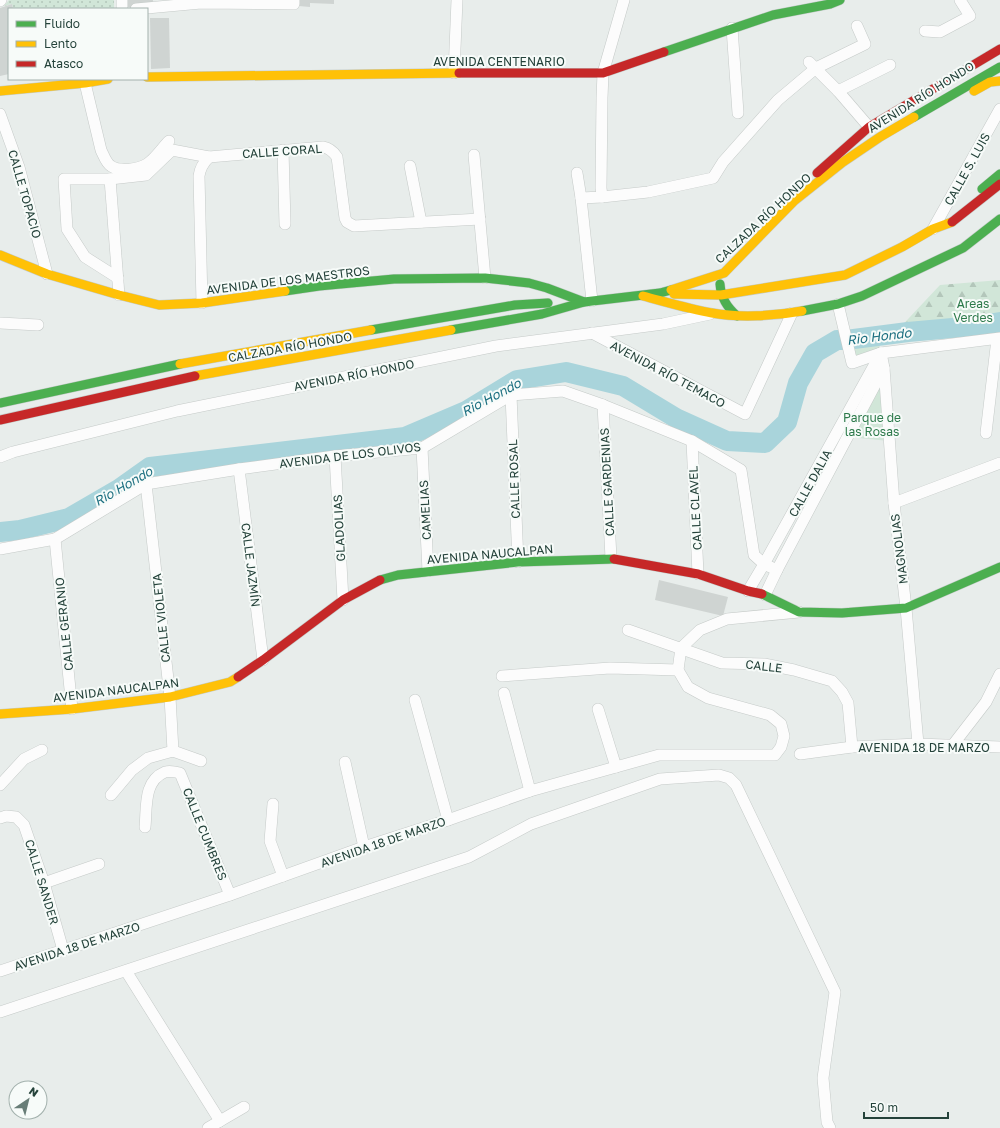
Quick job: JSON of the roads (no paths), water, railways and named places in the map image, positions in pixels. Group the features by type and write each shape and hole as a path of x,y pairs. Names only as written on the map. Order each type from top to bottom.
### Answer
{"main road":[{"name":"AVENIDA CENTENARIO","path":"148,77 454,72 603,73 773,15 830,4 840,0"},
{"name":"AVENIDA RÍO HONDO","path":"794,201 817,173 869,127 1000,50"},
{"path":"969,67 988,63 1000,67"},
{"name":"CALZADA RÍO HONDO","path":"0,420 177,379 542,314 588,302 638,294 660,294 724,273 794,201 843,162 880,136 1000,67"},
{"path":"0,91 102,80"},
{"name":"AVENIDA RÍO HONDO","path":"794,201 828,184 876,147 906,128 990,82 1000,81"},
{"path":"933,229 1000,174"},
{"path":"660,294 721,295 845,275 902,247 933,229 951,222 1000,184"},
{"path":"638,294 712,313 737,316 792,314 838,304 862,296 963,248 1000,219"},
{"name":"AVENIDA DE LOS MAESTROS","path":"0,255 47,274 159,305 202,303 319,286 394,279 485,278 529,283 588,302"},
{"path":"724,273 720,285 721,295 726,306 737,316"},
{"name":"CALZADA RÍO HONDO","path":"0,403 166,366 515,304 588,302"},
{"name":"AVENIDA NAUCALPAN","path":"0,714 170,697 230,682 263,660 343,600 376,581 398,575 518,562 611,558 698,574 748,591 765,595 799,612 842,613 906,608 1000,567"}],"street":[{"path":"147,8 201,3 294,4 294,0"},
{"path":"454,72 457,0"},
{"path":"602,198 603,73 624,0"},
{"path":"925,32 940,32 970,16 960,0"},
{"path":"581,198 602,198 648,192 713,178 723,162 778,100 812,65 866,44 858,26"},
{"path":"732,28 738,113"},
{"path":"812,65 838,91 869,127"},
{"path":"838,91 890,65"},
{"path":"85,83 101,150 105,160 110,166 118,169 141,167 148,163 168,141"},
{"name":"CALLE S. LUIS","path":"933,229 1000,109"},
{"name":"CALLE TOPACIO","path":"0,114 18,167 47,274"},
{"name":"CALLE CORAL","path":"110,179 146,175 172,150 209,157 323,147 333,151 337,157 345,218 347,222 354,226 480,219"},
{"path":"282,150 285,224"},
{"path":"474,155 485,278"},
{"path":"202,303 199,176 203,163 209,157"},
{"path":"410,166 422,222"},
{"path":"577,173 581,198 588,302"},
{"path":"118,278 85,257 67,229 64,178 110,179 118,278 119,295"},
{"path":"838,304 852,363 882,353 998,338 986,432"},
{"name":"AVENIDA RÍO HONDO","path":"0,457 12,452 177,411 496,346 663,324 712,313"},
{"name":"AVENIDA RÍO TEMACO","path":"592,334 745,414 792,314"},
{"path":"0,323 38,325"},
{"name":"MAGNOLIAS","path":"882,353 894,502 906,608 918,744"},
{"name":"CALLE DALIA","path":"748,591 882,353"},
{"name":"CALLE DALIA","path":"765,595 776,570 884,368"},
{"name":"AVENIDA DE LOS OLIVOS","path":"0,549 56,539 146,484 239,469 335,456 422,448 511,395 563,391 603,405 692,441 741,470 754,555 764,564 776,570"},
{"name":"CALLE ROSAL","path":"511,395 518,562"},
{"name":"CALLE GARDENIAS","path":"603,405 611,558"},
{"name":"CALLE CLAVEL","path":"692,441 698,574"},
{"name":"CAMELIAS","path":"422,448 428,571"},
{"name":"GLADOLIAS","path":"335,456 343,600"},
{"path":"894,502 1000,463"},
{"path":"818,467 829,472"},
{"name":"CALLE JAZMÍN","path":"239,469 263,660"},
{"name":"CALLE VIOLETA","path":"146,484 170,697 173,751"},
{"name":"CALLE GERANIO","path":"56,539 72,708"},
{"path":"502,676 610,668 678,670 681,648 700,630 727,619 799,612"},
{"name":"CALLE","path":"628,630 722,663 764,664 794,670 832,681 842,692 848,703 852,747"},
{"name":"AVENIDA 18 DE MARZO","path":"0,971 230,895 364,846 448,820 530,791 659,755 774,755 781,747 784,736 781,724 770,716 708,698 688,687 678,670"},
{"path":"952,746 986,702 1000,674"},
{"path":"504,693 530,791"},
{"path":"415,700 448,820"},
{"path":"598,708 616,767"},
{"name":"AVENIDA 18 DE MARZO","path":"800,754 852,747 918,744 1000,747"},
{"path":"0,786 24,760 42,750"},
{"path":"111,795 132,770 148,758 173,751 201,761"},
{"path":"345,762 364,846"},
{"name":"CALLE CUMBRES","path":"145,827 148,788 155,778 166,771 180,773 230,895"},
{"path":"0,1012 469,857 531,824 660,779 719,775 729,778 736,785 834,992 823,1078 827,1122 830,1128"},
{"path":"273,804 270,841 283,876"},
{"name":"CALLE SANDER","path":"0,818 6,816 16,817 24,825 44,883 63,950"},
{"path":"44,883 99,864"},
{"path":"126,971 220,1121"},
{"path":"208,1128 244,1107"}],"waterway":[{"name":"Rio Hondo","path":"0,532 20,530 69,518 119,489 150,467 405,437 466,411 517,380 566,372 623,386 676,418 727,441 765,443 787,422 798,383 815,353 837,340 975,326 1000,322"}],"park label":[{"name":"Areas Verdes","path":"973,310"},
{"name":"Parque de las Rosas","path":"872,424"}]}
